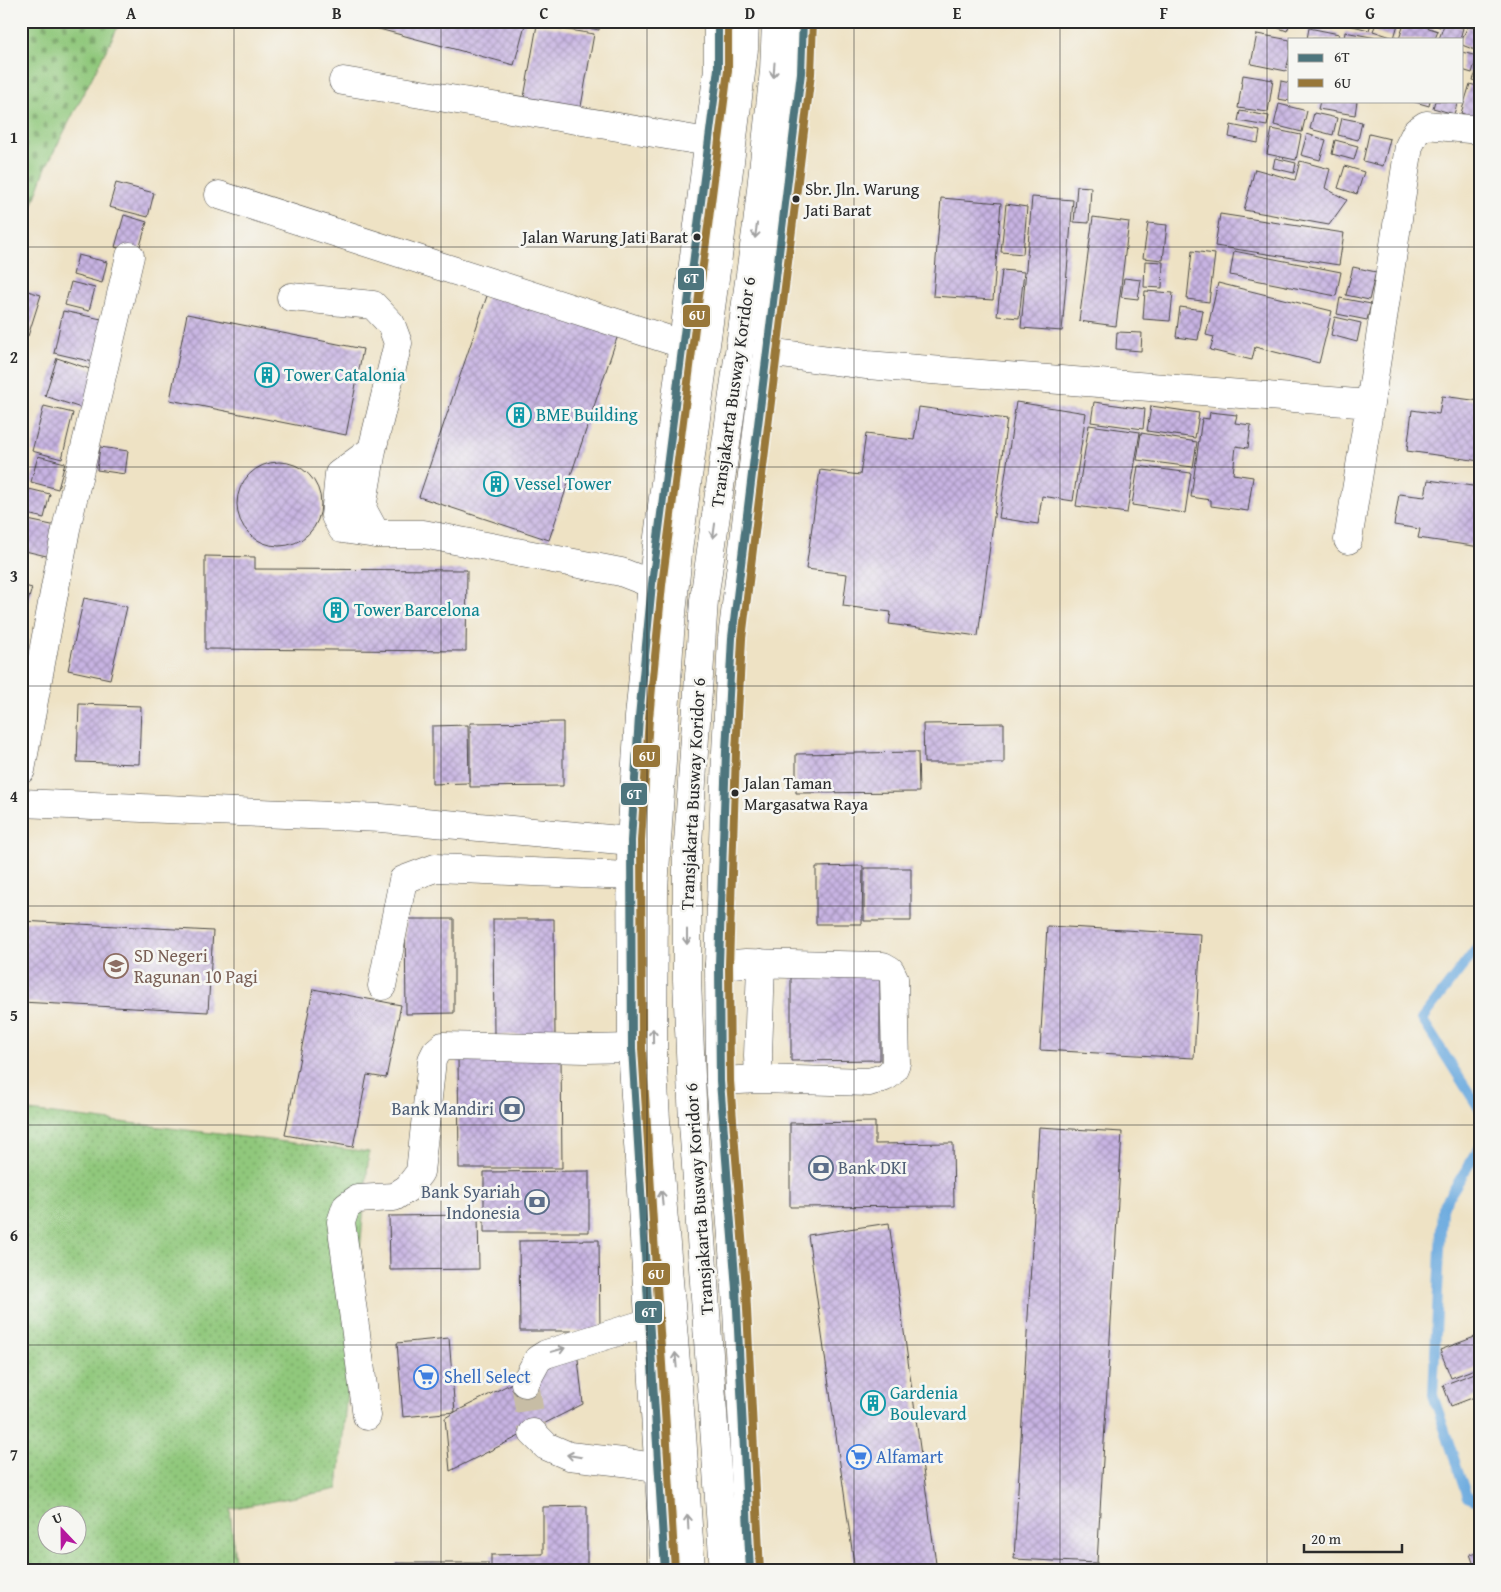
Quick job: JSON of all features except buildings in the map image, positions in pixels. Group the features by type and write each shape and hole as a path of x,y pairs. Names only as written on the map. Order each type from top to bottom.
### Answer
{"main road":[{"path":"665,1571 632,1048 631,841 640,707 652,584 718,69 718,21"},
{"name":"Transjakarta Busway Koridor 6","path":"691,1571 655,1094 653,996 654,889 670,634 678,552 721,234 744,49 745,21"},
{"name":"Transjakarta Busway Koridor 6","path":"724,1571 693,1123 688,980 687,858 704,600 757,225 774,71 776,21"},
{"path":"750,1571 736,1289 720,1081 719,965 726,752 732,638 801,73 802,21"},
{"path":"343,81 708,142"},
{"path":"1348,540 1410,146 1418,130 1429,124 1480,130"},
{"path":"219,195 682,344"},
{"path":"21,770 66,529 130,256"},
{"path":"291,297 373,305 391,324 398,343 372,450 362,508 376,534 423,534 621,572 652,584"},
{"path":"767,352 867,365 1370,404"},
{"path":"21,803 381,818 631,841"},
{"path":"382,986 403,880 435,868 631,876"},
{"path":"719,965 761,963 883,966 890,970 894,978 896,1062 892,1072 881,1079 868,1082 759,1079 720,1081"},
{"path":"759,1079 761,963"},
{"path":"367,1416 341,1222 346,1207 357,1200 394,1197 408,1188 420,1172 432,1060 436,1052 443,1046 632,1048"},
{"path":"525,1383 538,1359 546,1354 650,1322"},
{"path":"533,1432 546,1446 569,1456 659,1468"}],"green space":[{"path":"21,21 121,21 46,167 21,237"},
{"path":"21,1110 369,1152 338,1489 230,1509 236,1571 21,1571"}],"waterway":[{"path":"1480,944 1422,1019 1480,1110"},
{"path":"1480,1147 1442,1208 1433,1395 1467,1497 1480,1502"}],"tunnel":[{"path":"525,1383 533,1433"}],"transit line":[{"name":"6T","path":"665,1571 632,1048 631,841 639,717 652,584 718,69 718,21"},
{"name":"6U","path":"675,1570 642,1048 641,841 649,718 662,585 728,70 728,21"},
{"name":"6T","path":"750,1571 736,1289 720,1081 719,965 726,752 732,638 801,73 803,21"},
{"name":"6U","path":"760,1571 746,1289 730,1081 729,965 736,752 742,639 811,74 813,21"}],"place":[{"name":"Sbr. Jln. Warung Jati Barat","path":"796,199"},
{"name":"Jalan Warung Jati Barat","path":"697,237"},
{"name":"Tower Catalonia","path":"267,375"},
{"name":"BME Building","path":"519,415"},
{"name":"Vessel Tower","path":"496,484"},
{"name":"Tower Barcelona","path":"336,610"},
{"name":"Jalan Taman Margasatwa Raya","path":"735,793"},
{"name":"SD Negeri Ragunan 10 Pagi","path":"116,966"},
{"name":"Bank Mandiri","path":"512,1109"},
{"name":"Bank DKI","path":"821,1168"},
{"name":"Bank Syariah Indonesia","path":"537,1202"},
{"name":"Shell Select","path":"426,1377"},
{"name":"Gardenia Boulevard","path":"873,1403"},
{"name":"Alfamart","path":"859,1457"}]}
